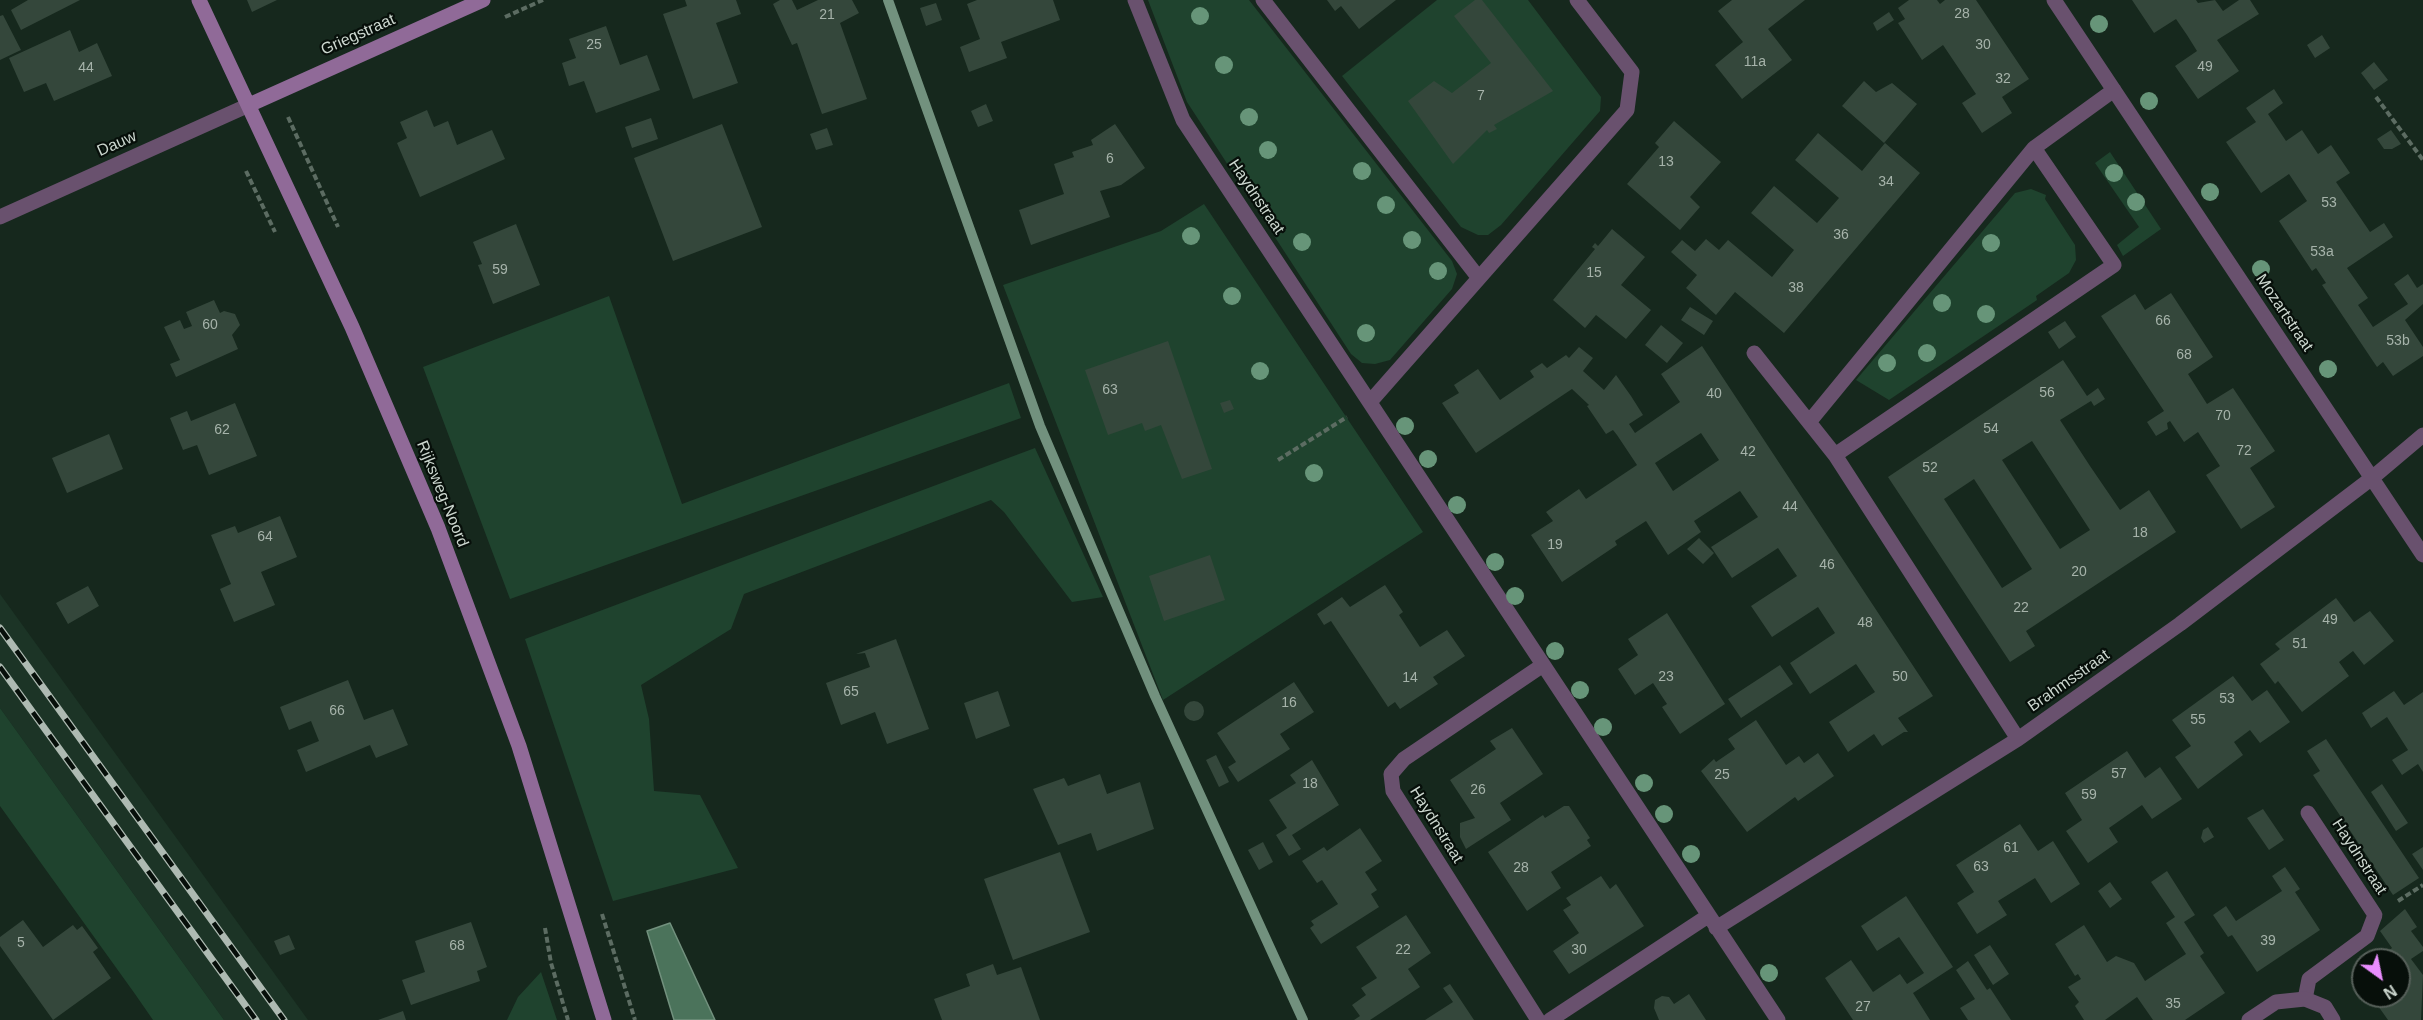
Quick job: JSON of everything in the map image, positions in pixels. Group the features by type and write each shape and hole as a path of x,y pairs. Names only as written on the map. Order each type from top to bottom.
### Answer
{"main road":[{"name":"Rijksweg-Noord","path":"199,0 352,327 438,528 519,746 604,1020"},
{"name":"Griegstraat","path":"249,105 483,0"}],"street":[{"name":"Haydnstraat","path":"1135,0 1183,120 1778,1020"},
{"path":"1263,0 1478,277"},
{"path":"1370,402 1626,110 1632,72 1576,0"},
{"name":"Mozartstraat","path":"2054,0 2423,555"},
{"path":"1810,421 2034,148 2114,90"},
{"name":"Dauw","path":"0,217 249,105"},
{"path":"1835,455 2114,265 2034,148"},
{"path":"1754,353 1835,455 2018,739"},
{"name":"Brahmsstraat","path":"1712,922 2018,739 2180,624 2372,478 2423,435"},
{"name":"Haydnstraat","path":"1538,1020 1393,791 1391,774 1404,759 1543,665"},
{"name":"Haydnstraat","path":"2305,999 2309,979 2367,936 2375,915 2308,813"},
{"path":"1550,1020 1712,922"},
{"path":"2249,1020 2276,1002 2305,999 2325,1007 2333,1020"}],"path":[{"path":"2376,97 2423,160"},
{"path":"245,170 279,240"},
{"path":"1278,460 1370,402"},
{"path":"542,917 551,963 568,1020"},
{"path":"608,929 635,1020"}],"shaded area":[{"path":"1148,0 1249,0 1452,261 1457,274 1452,289 1390,360 1375,364 1362,363 1351,354 1187,102"},
{"path":"1437,0 1528,0 1601,97 1600,111 1501,225 1488,235 1478,235 1461,227 1342,76"},
{"path":"2110,152 2161,229 2123,256 2117,245 2139,227 2095,163"},
{"path":"2031,189 2046,195 2045,199 2075,245 2076,260 2069,273 2036,296 2037,300 1889,400 1856,380 2015,193"},
{"path":"1204,204 1423,532 1163,700 1003,285 1161,231"},
{"path":"609,296 682,504 1009,383 1021,418 510,599 423,367"},
{"path":"1035,448 1103,597 1072,602 1004,512 991,500 744,594 731,629 641,685 649,719 654,791 700,795 738,868 613,901 525,639"},
{"path":"0,594 308,1020 224,1020 0,708"},
{"path":"0,708 224,1020 153,1020 0,806"},
{"path":"670,923 715,1020 674,1020 647,931"},
{"path":"541,972 557,1020 507,1020 518,997"}],"building":[{"path":"28,0 80,0 21,30 11,10"},
{"path":"247,0 277,0 252,12"},
{"path":"685,0 736,0 741,14 716,23 738,83 693,99 663,14 687,6"},
{"path":"780,0 792,0 797,10 818,0 852,0 859,13 840,23 867,99 822,114 797,43 792,45 773,4"},
{"path":"977,0 1053,0 1060,20 1001,42 1007,58 969,72 960,47 980,39 967,4"},
{"path":"1327,0 1396,0 1359,29 1341,6 1335,11"},
{"path":"1475,0 1482,0 1553,91 1494,125 1497,129 1489,133 1487,130 1453,164 1408,101 1434,81 1452,93 1491,63 1454,16"},
{"path":"1732,0 1805,0 1768,29 1792,60 1742,99 1715,65 1743,42 1718,11"},
{"path":"1909,0 1937,0 1940,4 1945,0 1976,0 2029,79 2002,97 2012,113 1982,133 1962,103 1976,94 1943,45 1922,60 1898,23 1905,19 1898,8"},
{"path":"2132,0 2196,0 2198,3 2215,0 2223,11 2239,0 2250,0 2259,14 2217,40 2239,71 2198,99 2175,66 2197,51 2187,35 2176,19 2154,33"},
{"path":"936,3 942,20 926,26 920,8"},
{"path":"1889,12 1894,20 1877,31 1873,23"},
{"path":"3,15 21,50 0,60 0,16"},
{"path":"606,26 620,65 647,55 660,90 596,113 584,81 569,86 562,63 576,58 569,39"},
{"path":"70,30 79,52 97,43 112,76 54,101 46,83 24,92 9,58"},
{"path":"2322,35 2330,48 2315,58 2307,45"},
{"path":"2374,62 2388,80 2374,90 2361,73"},
{"path":"1864,81 1876,92 1892,83 1917,104 1884,143 1842,106"},
{"path":"2274,89 2283,103 2268,114 2286,141 2302,130 2318,154 2331,145 2350,173 2336,182 2370,232 2384,223 2393,237 2347,268 2368,298 2358,305 2373,327 2408,304 2394,284 2408,274 2417,288 2423,284 2423,304 2405,320 2423,347 2423,356 2393,376 2383,362 2377,367 2322,285 2326,283 2316,268 2312,271 2279,221 2307,201 2289,174 2261,193 2226,142 2256,122 2246,108"},
{"path":"986,104 993,121 978,127 971,111"},
{"path":"427,110 434,127 448,121 457,145 492,130 505,159 420,197 397,143 407,138 400,122"},
{"path":"651,118 658,139 632,148 625,127"},
{"path":"1674,121 1721,162 1690,197 1700,207 1680,230 1627,184 1659,147 1655,143"},
{"path":"722,124 762,227 673,261 634,158"},
{"path":"1115,124 1145,168 1121,185 1100,191 1110,217 1031,245 1019,210 1064,194 1054,164 1074,157 1072,152 1093,145 1091,140"},
{"path":"827,128 833,145 816,150 810,134"},
{"path":"2391,130 2401,144 2392,149 2384,149 2377,139"},
{"path":"1818,133 1862,171 1885,143 1920,173 1784,333 1735,292 1716,315 1686,288 1697,275 1671,252 1682,240 1695,251 1706,239 1719,250 1728,240 1772,277 1794,250 1751,213 1774,186 1817,223 1839,198 1795,160"},
{"path":"516,224 540,285 493,304 478,265 482,264 473,242"},
{"path":"1612,229 1645,257 1621,285 1651,310 1626,339 1596,315 1585,328 1553,300 1595,249 1592,247 1595,243 1598,246"},
{"path":"2171,293 2213,357 2188,374 2207,404 2233,388 2275,451 2250,468 2275,507 2241,529 2206,475 2220,466 2198,432 2184,442 2170,421 2167,423 2168,429 2156,436 2147,422 2164,411 2101,316 2135,294 2145,310"},
{"path":"214,300 220,313 224,311 235,314 240,325 232,335 238,349 176,377 170,364 180,360 164,327 180,320 184,329 192,326 186,312"},
{"path":"1690,307 1713,321 1704,335 1681,320"},
{"path":"2065,321 2076,337 2059,349 2048,332"},
{"path":"1661,325 1683,343 1667,363 1645,345"},
{"path":"1168,341 1212,469 1182,479 1161,425 1145,431 1142,423 1108,435 1085,370"},
{"path":"1702,346 1933,696 1898,718 1908,732 1904,732 1882,746 1874,734 1848,752 1829,722 1875,692 1856,664 1810,694 1790,663 1835,633 1818,607 1772,637 1751,606 1797,576 1778,548 1732,578 1711,547 1758,517 1740,491 1694,521 1701,532 1668,555 1646,521 1615,541 1617,545 1562,582 1531,535 1553,521 1546,512 1579,489 1586,499 1637,465 1617,435 1613,430 1606,434 1587,406 1589,405 1572,389 1476,453 1442,403 1459,393 1454,385 1478,369 1500,400 1534,377 1530,371 1542,363 1547,368 1566,355 1569,358 1579,347 1593,358 1583,371 1604,390 1616,375 1631,396 1643,415 1629,424 1635,433 1680,402 1661,374","holes":["1701,433 1719,460 1673,491 1655,463"]},
{"path":"2063,360 2087,396 2098,388 2105,399 2094,406 2091,401 2060,420 2090,466 2120,510 2149,490 2176,532 2026,631 2035,646 2010,662 1888,477","holes":["2032,441 2090,530 2060,549 2002,460","1974,479 2032,569 2002,588 1944,499"]},
{"path":"1230,400 1234,409 1224,413 1220,403"},
{"path":"235,403 257,456 209,475 197,445 183,450 170,418 187,411 191,421"},
{"path":"109,434 123,469 67,493 52,458"},
{"path":"280,516 297,557 261,572 275,605 234,622 220,589 231,584 211,535 235,526 238,533"},
{"path":"1699,538 1714,553 1703,564 1687,549"},
{"path":"1210,555 1225,600 1164,621 1149,576"},
{"path":"1385,585 1403,612 1399,615 1420,647 1447,630 1465,656 1433,677 1438,684 1400,709 1395,702 1388,707 1331,621 1324,625 1317,614 1342,597 1350,607"},
{"path":"88,586 99,606 68,624 56,603"},
{"path":"2336,598 2354,622 2370,611 2394,641 2364,665 2353,651 2339,662 2349,676 2302,712 2278,681 2275,684 2260,664 2280,649 2275,644"},
{"path":"1667,613 1725,704 1680,734 1662,707 1667,704 1653,683 1635,695 1618,669 1638,655 1628,639"},
{"path":"896,639 929,729 887,744 875,712 841,725 826,683 870,667 865,653 856,654"},
{"path":"1780,665 1793,684 1741,718 1728,699"},
{"path":"2233,676 2252,701 2267,690 2290,722 2260,743 2250,730 2234,742 2243,755 2198,789 2175,757 2191,746 2172,720"},
{"path":"348,680 364,720 393,709 408,745 376,758 370,745 306,772 297,750 319,741 311,721 289,730 280,707"},
{"path":"1294,682 1314,712 1280,734 1290,749 1238,782 1228,767 1236,762 1217,733"},
{"path":"998,691 1010,726 976,739 964,703"},
{"path":"2394,691 2404,705 2423,692 2423,772 2418,764 2402,775 2392,760 2408,750 2387,717 2371,728 2362,713"},
{"path":"1194,701 1201,704 1204,711 1201,718 1194,721 1187,718 1184,711 1187,704"},
{"path":"1756,720 1786,765 1799,756 1804,763 1818,753 1834,776 1798,801 1795,797 1747,832 1701,771 1714,759 1716,762 1735,749 1728,739"},
{"path":"1512,728 1543,774 1500,803 1511,820 1466,849 1460,837 1460,823 1475,818 1450,780 1496,749 1490,741"},
{"path":"2326,739 2419,878 2393,895 2313,775 2320,771 2307,751"},
{"path":"2127,751 2145,778 2160,767 2182,799 2152,819 2142,805 2109,828 2118,842 2088,863 2066,831 2082,820 2065,793"},
{"path":"1216,755 1229,782 1219,787 1206,760"},
{"path":"1312,760 1339,805 1292,835 1301,849 1289,856 1276,835 1287,828 1269,800 1296,783 1290,775"},
{"path":"1100,774 1107,794 1140,782 1154,829 1097,851 1091,833 1058,845 1033,789 1064,778 1068,786"},
{"path":"2382,784 2408,823 2396,831 2371,792"},
{"path":"1564,806 1569,806 1590,838 1587,840 1591,846 1551,872 1561,888 1527,911 1488,852 1543,815 1545,818"},
{"path":"2263,809 2284,840 2269,850 2247,818"},
{"path":"2020,824 2038,851 2053,841 2080,884 2051,903 2035,878 1998,901 2007,915 1977,934 1957,903 1974,892 1956,865"},
{"path":"2208,827 2214,837 2204,843 2201,838 2203,830"},
{"path":"1360,828 1382,861 1365,872 1377,890 1371,894 1379,907 1321,944 1310,928 1314,925 1311,921 1338,904 1322,880 1317,883 1302,861 1324,847 1327,851"},
{"path":"1263,842 1273,862 1259,870 1248,850"},
{"path":"2423,847 2423,870 2412,854"},
{"path":"1060,852 1090,932 1013,960 984,879"},
{"path":"2285,867 2300,889 2295,892 2320,930 2257,972 2232,935 2228,937 2213,915 2226,906 2236,921 2282,891 2272,876"},
{"path":"2167,871 2195,915 2184,922 2204,953 2200,956 2225,993 2185,1020 2153,1020 2137,997 2105,1020 2084,1020 2075,1006 2079,1002 2068,987 2081,979 2078,974 2075,976 2055,944 2084,925 2107,962 2116,956 2134,963 2145,981 2186,954 2166,923 2175,917 2151,882"},
{"path":"1601,876 1610,889 1616,884 1644,926 1569,974 1553,951 1579,933 1563,910 1571,905 1566,898"},
{"path":"2110,882 2122,899 2110,908 2098,891"},
{"path":"1906,896 1953,967 1913,993 1930,1020 1853,1020 1825,978 1851,960 1873,992 1900,974 1907,984 1924,973 1899,937 1877,951 1861,926"},
{"path":"2405,909 2417,927 2411,931 2423,947 2423,951 2411,959 2411,948 2392,948 2380,931"},
{"path":"1406,915 1431,953 1408,969 1420,987 1370,1020 1354,1020 1360,1016 1352,1005 1366,995 1361,988 1377,978 1356,947"},
{"path":"23,920 43,947 73,925 77,930 82,926 98,948 93,952 111,978 53,1020 0,946 0,937"},
{"path":"471,922 487,967 477,971 480,981 411,1005 402,980 425,972 415,941"},
{"path":"289,935 295,949 280,955 274,941"},
{"path":"1990,945 2009,974 1993,985 1974,955"},
{"path":"2411,959 2423,975 2421,1020 2388,1020 2380,1008 2411,1008"},
{"path":"1968,961 1987,990 1990,988 2011,1020 1968,1020 1960,1008 1975,999 1956,970"},
{"path":"993,964 997,975 1021,967 1040,1020 942,1020 934,999 970,986 966,974"},
{"path":"1450,984 1474,1020 1425,1020 1453,1002 1443,988"},
{"path":"1689,994 1706,1020 1659,1020 1654,1008 1655,1000 1662,996 1669,997 1674,1004"},
{"path":"403,1011 406,1020 378,1020"}],"waterway":[{"path":"888,0 1040,426 1155,696 1303,1020"}],"railway":[{"path":"0,628 284,1020"},
{"path":"0,667 256,1020"}]}
